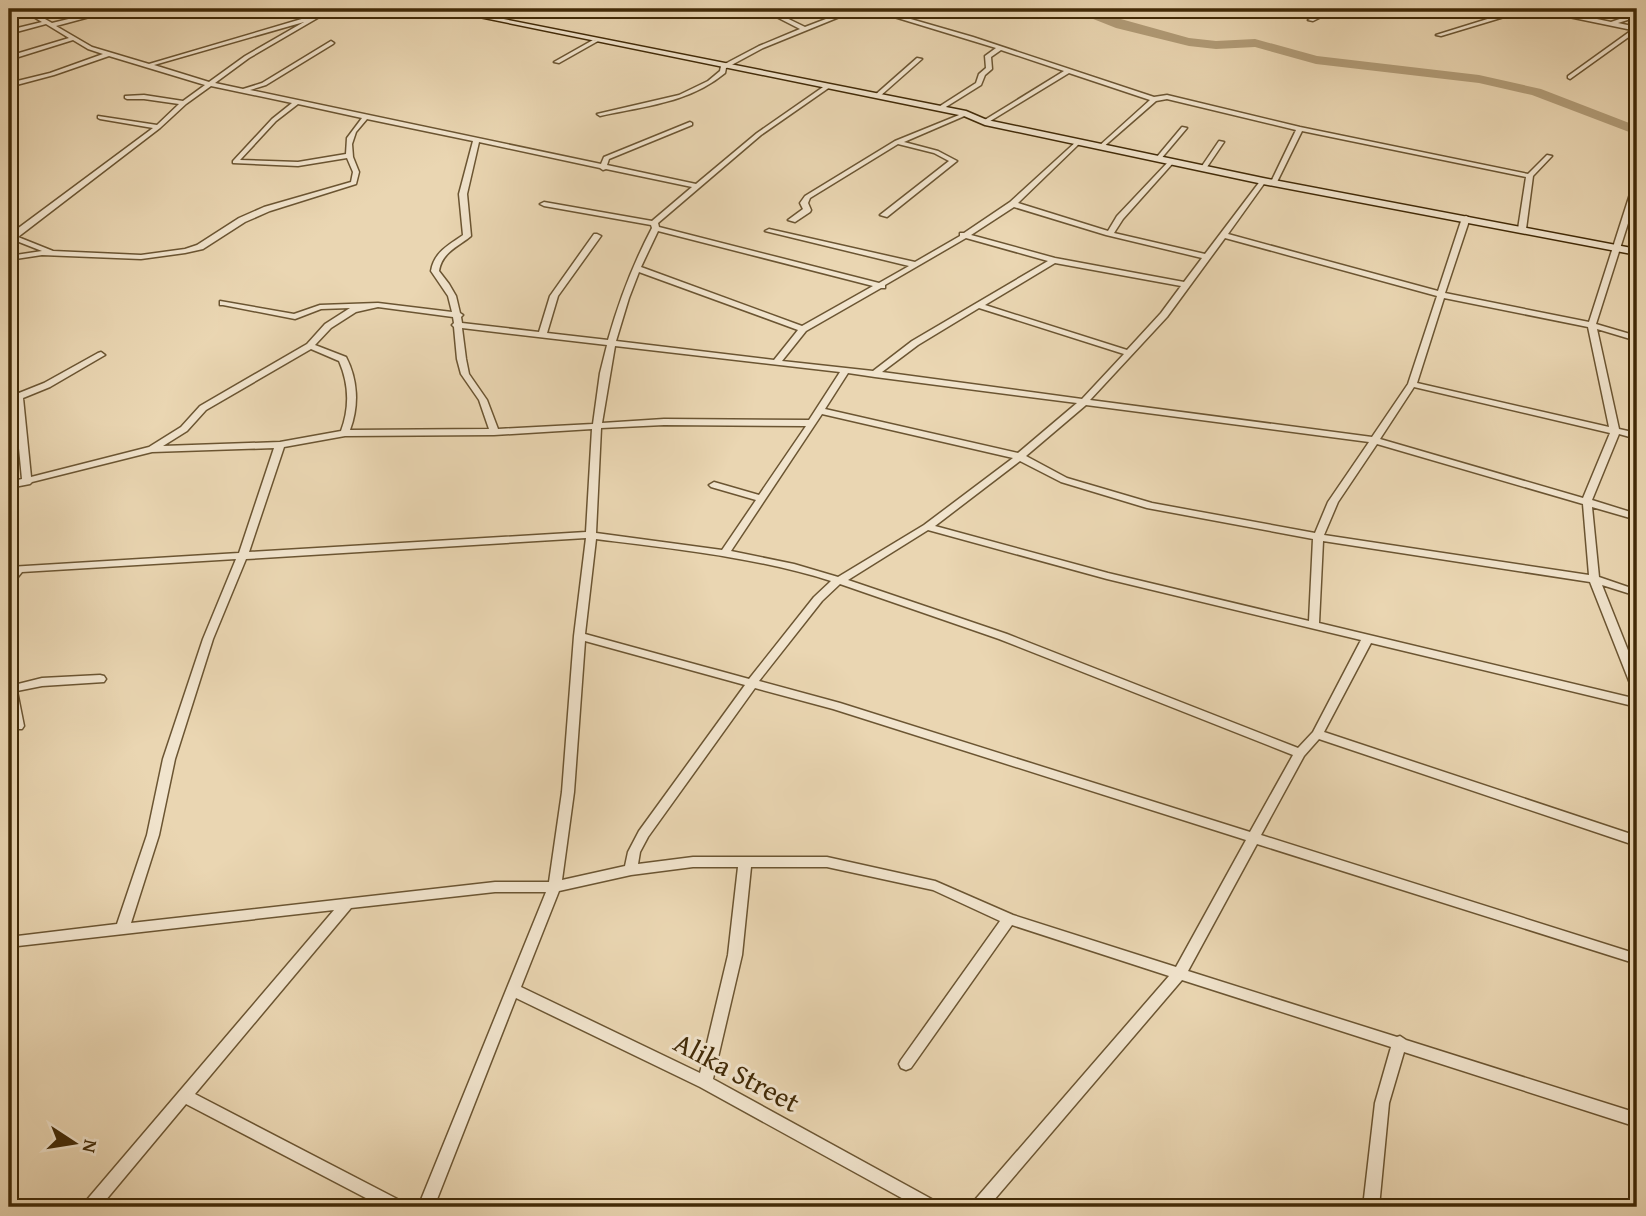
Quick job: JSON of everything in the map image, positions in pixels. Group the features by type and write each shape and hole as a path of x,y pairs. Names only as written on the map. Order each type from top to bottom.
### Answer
{"street":[{"path":"9,32 116,9"},
{"path":"443,9 966,114 985,122 1203,169 1637,252"},
{"path":"764,9 806,30"},
{"path":"723,67 761,47 856,9"},
{"path":"871,9 1154,99 1167,97 1300,129 1530,176"},
{"path":"1311,20 1334,9"},
{"path":"1493,9 1569,15 1637,29"},
{"path":"13,10 29,12 90,48 211,84 365,119 696,186"},
{"path":"149,65 302,21 327,10"},
{"path":"11,234 158,127 184,103 247,57 327,10"},
{"path":"1439,35 1518,11"},
{"path":"1610,24 1637,15"},
{"path":"1570,77 1637,29"},
{"path":"9,58 75,38"},
{"path":"557,62 595,41"},
{"path":"243,91 264,84 331,43"},
{"path":"939,109 979,84 982,74 989,68 988,56 1000,48"},
{"path":"9,85 52,74 111,53"},
{"path":"877,96 919,60"},
{"path":"600,114 685,95 710,84 723,72 723,67"},
{"path":"985,122 1067,72"},
{"path":"426,1207 554,887 566,831 574,757 579,636 591,535 597,424 610,342 655,225 696,186 731,160 759,134 828,86"},
{"path":"127,97 184,103"},
{"path":"1101,146 1154,99"},
{"path":"295,104 274,120 235,162 298,164 348,156"},
{"path":"792,220 807,210 804,204 807,197 897,142 966,114"},
{"path":"100,117 158,127"},
{"path":"9,258 23,254 55,253 141,257 200,247 242,220 267,209 354,183 356,172 348,156 351,134 365,119"},
{"path":"603,168 606,158 690,124"},
{"path":"1158,159 1184,128"},
{"path":"631,870 634,852 643,834 752,684 818,599 838,581 927,527 1085,401 1130,353 1186,285 1205,256 1268,182 1300,129"},
{"path":"476,142 463,194 467,236 444,250 435,261 435,271 451,289 459,315 456,325 466,377 481,395 494,432"},
{"path":"884,215 954,161 936,152 897,142"},
{"path":"776,363 803,328 882,286 1013,204 1078,142"},
{"path":"1203,169 1221,142"},
{"path":"1522,229 1530,176 1549,156"},
{"path":"1110,233 1120,218 1171,162"},
{"path":"1635,191 1592,325 1615,432 1587,500 1594,579 1637,686"},
{"path":"544,204 655,225 882,286"},
{"path":"1013,204 1137,243 1205,256"},
{"path":"1314,625 1318,537 1333,502 1412,384 1466,218"},
{"path":"769,231 916,265"},
{"path":"11,234 55,253"},
{"path":"963,235 1054,260 1186,285"},
{"path":"1223,235 1443,295 1592,325 1637,339"},
{"path":"543,334 554,296 597,236"},
{"path":"875,374 915,343 1054,260"},
{"path":"639,269 803,328"},
{"path":"223,303 295,317 320,307 378,305 459,315"},
{"path":"152,449 184,429 203,408 310,346 328,326 354,310 378,305"},
{"path":"981,306 1130,353"},
{"path":"456,325 875,374 1374,440 1587,500 1637,517"},
{"path":"310,346 343,359 347,367 352,395 350,420 345,433"},
{"path":"18,397 47,385 101,355"},
{"path":"724,554 845,371"},
{"path":"1412,384 1637,436"},
{"path":"9,387 18,397 27,482"},
{"path":"820,411 1018,456 1065,480 1150,506 1318,537 1594,579 1637,593"},
{"path":"9,485 152,449 280,445 345,433 494,432 597,424 812,423"},
{"path":"123,927 153,835 169,759 196,675 243,555 280,445"},
{"path":"713,485 761,499"},
{"path":"927,527 1107,576 1637,703"},
{"path":"9,581 14,570 591,535 724,554 838,581 987,632 1300,753"},
{"path":"579,636 836,706 1637,959"},
{"path":"978,1207 1179,974 1300,753 1317,734 1368,638"},
{"path":"18,726 10,688 42,682 100,679"},
{"path":"1317,734 1637,841"},
{"path":"705,1082 735,955 745,861"},
{"path":"9,942 495,887 554,887 631,870 693,862 827,862 935,886 1009,919 1637,1120"},
{"path":"90,1207 346,904"},
{"path":"906,1064 1009,919"},
{"name":"Alika Street","path":"513,990 705,1082 932,1207"},
{"path":"1371,1207 1382,1103 1399,1042"},
{"path":"185,1096 398,1207"}],"waterway":[{"path":"1074,9 1120,25 1189,42 1216,45 1255,43 1316,60 1479,79 1536,92 1637,131"}]}
